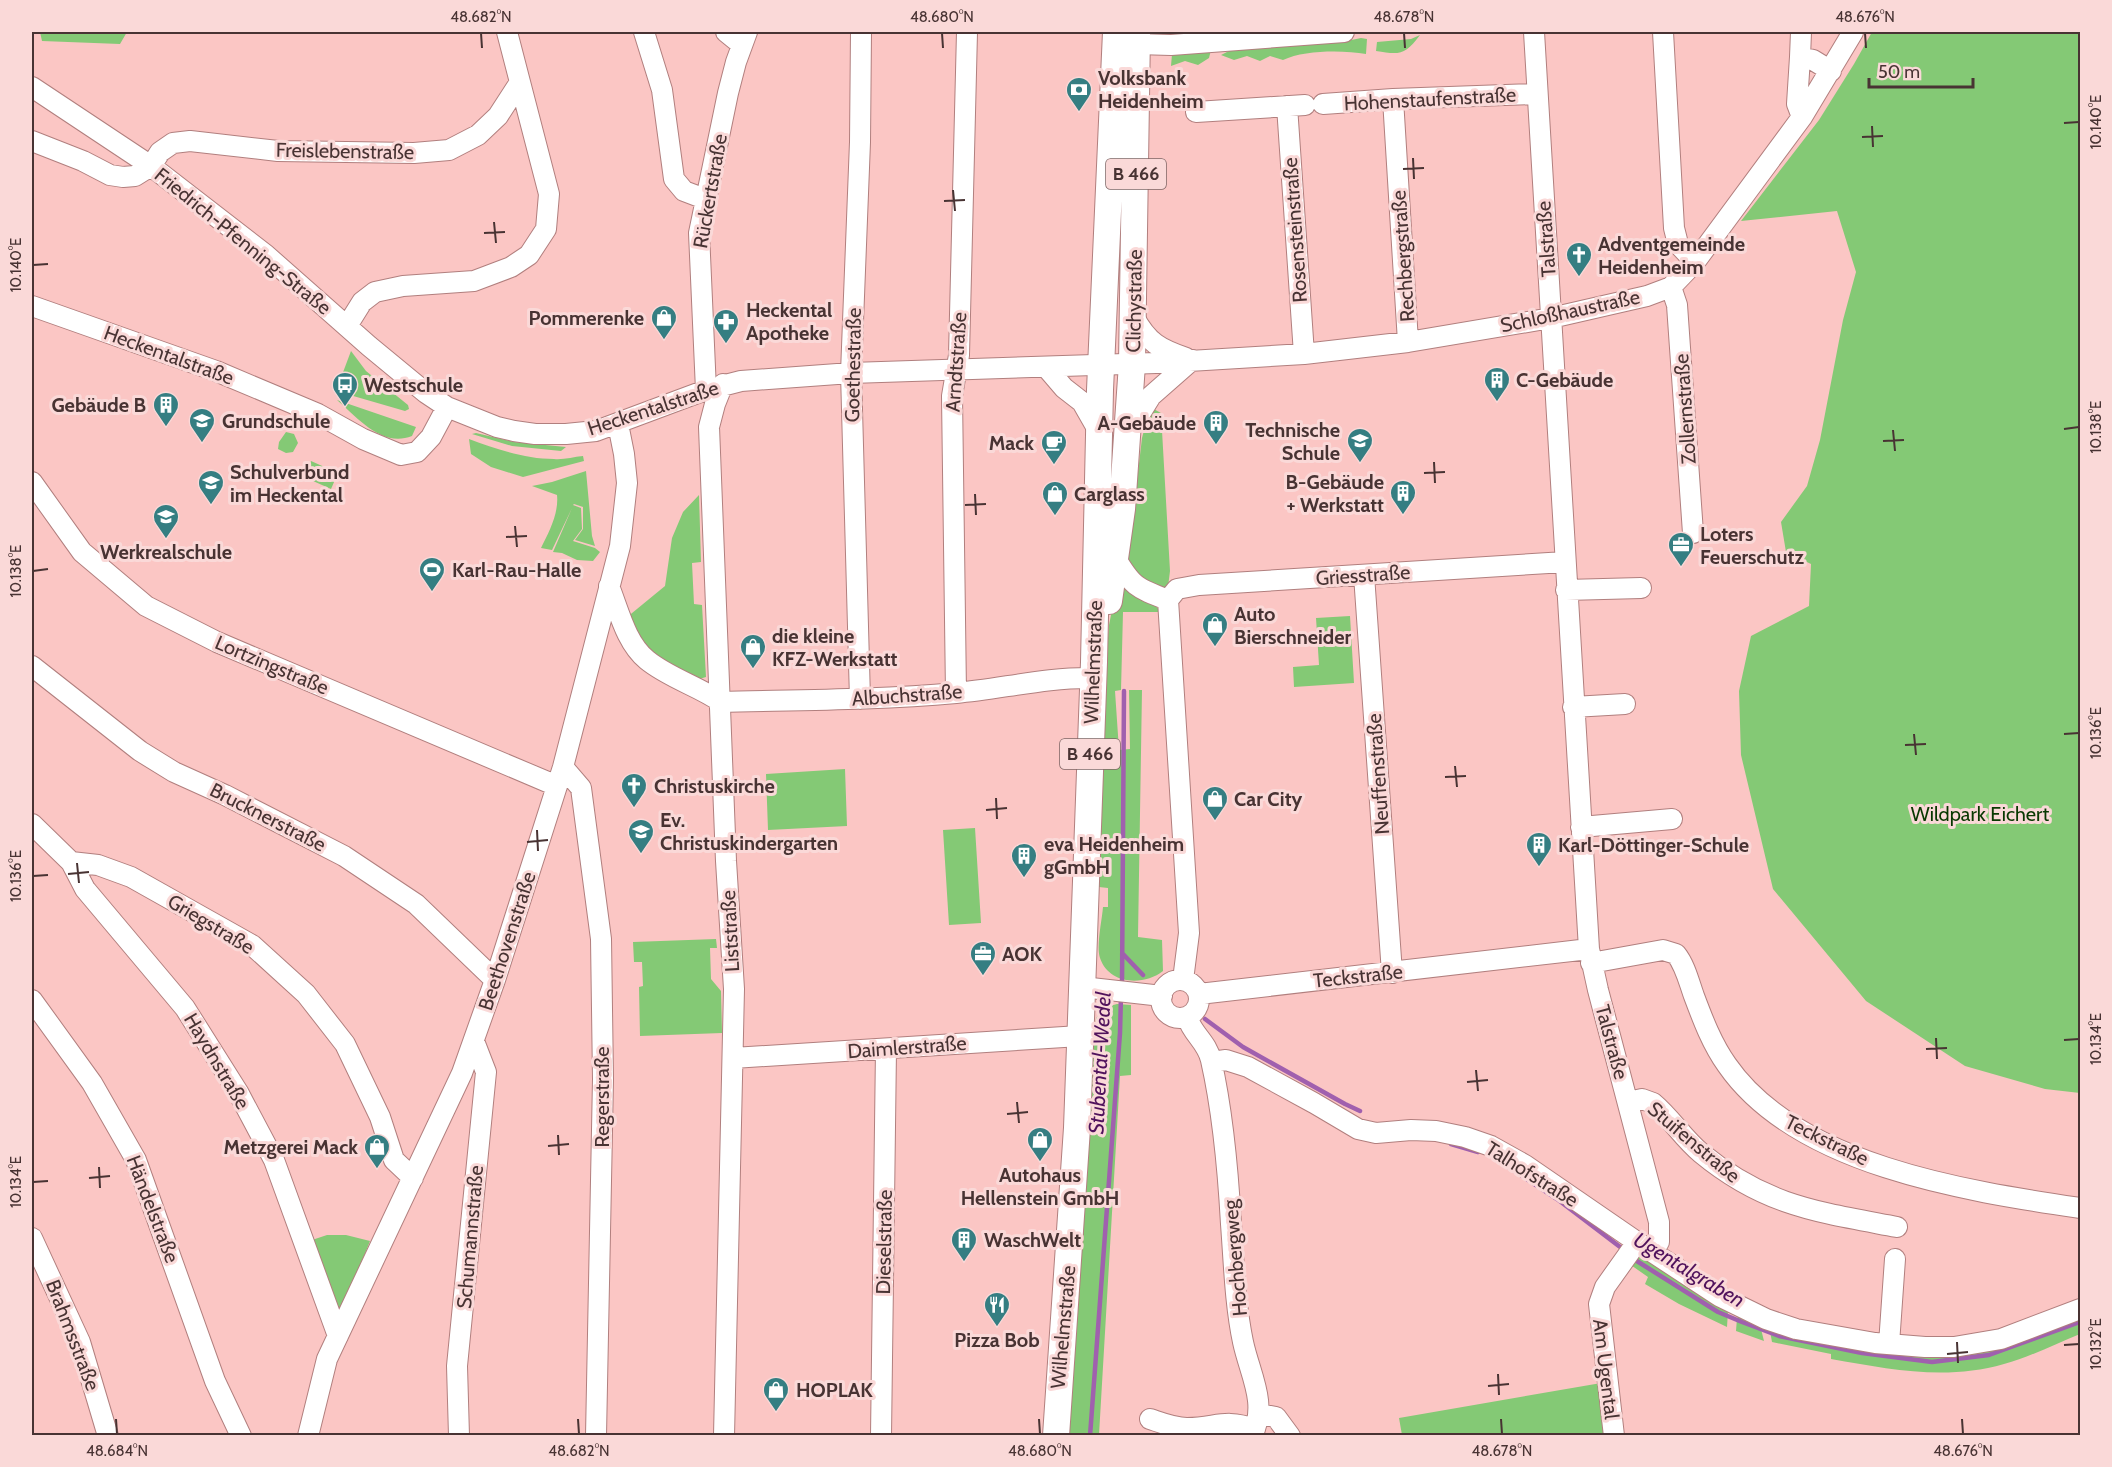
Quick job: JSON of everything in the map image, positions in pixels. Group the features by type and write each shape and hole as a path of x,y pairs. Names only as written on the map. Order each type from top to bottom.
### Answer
{"main road":[{"name":"Clichystraße","path":"1093,670 1108,603 1123,499 1132,364 1134,317 1130,36"},
{"name":"Wilhelmstraße","path":"1056,1436 1073,1200 1080,1036 1101,365 1130,36"}],"street":[{"path":"347,326 362,302 375,292 403,286 474,281 511,267 529,255 546,229 549,194 507,32"},
{"path":"644,32 662,90 674,179 684,191 705,199"},
{"path":"726,32 744,38"},
{"name":"Goethestraße","path":"860,699 851,373 860,142 861,32"},
{"name":"Arndtstraße","path":"956,693 952,390 958,369 967,32"},
{"path":"1130,36 1171,45 1344,32"},
{"name":"Talstraße","path":"1534,32 1573,707 1590,956 1659,1222 1659,1242 1636,1251"},
{"path":"1663,32 1674,228 1678,244 1695,262"},
{"path":"1801,32 1797,104 1802,117"},
{"name":"Schloßhaustraße","path":"1101,365 1304,354 1408,342 1551,318 1647,296 1671,287 1695,262 1802,117 1853,32"},
{"name":"Rückertstraße","path":"714,387 698,247 699,233 728,93 744,38"},
{"path":"1800,57 1818,63 1831,71"},
{"name":"Freislebenstraße","path":"151,166 160,152 173,143 190,141 278,151 414,153 449,150 485,129 498,116 520,82"},
{"name":"Friedrich-Pfenning-Straße","path":"32,87 151,166 266,255 419,387 447,407"},
{"name":"Hohenstaufenstraße","path":"1196,112 1393,99 1536,94"},
{"name":"Rechbergstraße","path":"1393,99 1408,342"},
{"name":"Rosensteinstraße","path":"1304,354 1305,105"},
{"path":"32,141 83,161 110,175 135,176 151,166"},
{"name":"Zollernstraße","path":"1671,287 1677,305 1693,533"},
{"name":"Heckentalstraße","path":"32,306 216,371 318,414 363,439 401,455 417,452 431,437 447,407 497,427 535,434 582,433 618,424 714,387 774,377 1101,365"},
{"name":"Schloßhaustraße","path":"1134,317 1144,334 1161,349 1192,360"},
{"path":"1127,435 1151,396 1192,360"},
{"path":"1046,367 1064,388 1082,402 1098,430"},
{"name":"Liststraße","path":"714,387 715,404 709,427 726,861 734,989 724,1436"},
{"path":"674,403 689,408 699,415 709,427"},
{"name":"Beethovenstraße","path":"308,1436 327,1359 462,1073 495,980 563,767 620,546 627,483 618,424"},
{"name":"Lortzingstraße","path":"32,482 82,552 146,606 217,642 557,786"},
{"path":"1115,557 1135,586 1167,600 1189,933 1183,980"},
{"name":"Griesstraße","path":"1167,600 1173,591 1181,587 1565,562"},
{"name":"Neuffenstraße","path":"1364,575 1392,973"},
{"path":"609,586 627,633 647,660 705,690 721,702"},
{"path":"1566,590 1641,588"},
{"name":"Brucknerstraße","path":"32,666 140,751 174,772 225,795 344,856 416,904 495,980"},
{"name":"Albuchstraße","path":"721,702 860,699 956,693 1067,678 1093,670"},
{"path":"1573,707 1625,704"},
{"name":"Regerstraße","path":"563,767 581,788 601,939 603,1079 596,1436"},
{"path":"1581,827 1672,819"},
{"name":"Haydnstraße","path":"32,824 71,862 85,889 185,1008 238,1092 273,1160 338,1336"},
{"name":"Griegstraße","path":"71,862 99,865 131,877 252,945 306,994 345,1044 380,1117 394,1160 412,1178"},
{"name":"Teckstraße","path":"1199,994 1392,973 1663,950 1676,954 1708,1033 1731,1071 1745,1089 1765,1107 1791,1125 1854,1155 1902,1173 2018,1198 2080,1208"},
{"path":"1183,980 1195,986 1199,994 1197,1007 1187,1017 1176,1017 1166,1012 1163,1007 1161,996 1169,983 1183,980"},
{"path":"1082,987 1161,996"},
{"name":"Händelstraße","path":"32,1000 92,1083 136,1160 215,1381 241,1436"},
{"path":"1187,1017 1194,1034 1207,1048 1212,1062"},
{"name":"Daimlerstraße","path":"733,1058 1080,1036"},
{"name":"Schumannstraße","path":"459,1436 457,1366 486,1072 474,1041"},
{"name":"Dieselstraße","path":"881,1436 886,1049"},
{"name":"Talhofstraße","path":"1212,1062 1226,1060 1248,1067 1358,1130 1376,1133 1411,1130 1436,1131 1465,1137 1491,1146 1525,1165 1636,1251 1775,1323 1807,1332 1889,1344 1939,1347 1979,1344 2012,1335 2080,1309"},
{"name":"Hochbergweg","path":"1212,1062 1227,1160 1241,1330 1257,1389 1256,1426"},
{"name":"Stuifenstraße","path":"1628,1102 1642,1100 1653,1103 1702,1154 1727,1173 1757,1191 1806,1209 1897,1227"},
{"name":"Brahmsstraße","path":"32,1238 80,1342 108,1436"},
{"name":"Am Ugental","path":"1614,1436 1599,1304 1602,1292 1636,1251"},
{"path":"1889,1344 1894,1259"},
{"path":"1150,1419 1181,1428 1196,1428 1226,1422 1256,1426 1276,1417 1290,1436"}],"green space":[{"path":"40,32 127,32 120,44 42,41"},
{"name":"Wildpark Eichert","path":"1872,32 2080,32 2080,1093 2045,1089 1965,1066 1866,1001 1773,889 1741,755 1739,691 1751,636 1809,606 1811,564 1786,552 1781,522 1807,486 1820,440 1843,320 1856,272 1837,211 1741,221 1819,120"},
{"path":"1420,35 1406,50 1401,52 1376,51 1377,42 1411,39"},
{"path":"1367,39 1366,54 1324,52 1302,54 1283,60 1270,56 1260,61 1247,56 1234,60 1221,55 1235,48 1297,40 1337,43"},
{"path":"1212,46 1209,58 1198,65 1185,61 1171,66 1172,54"},
{"path":"351,351 366,371 408,405 409,409 405,411 336,391"},
{"path":"337,400 416,427 412,436 401,439 381,435"},
{"path":"1150,407 1161,413 1170,571 1168,587 1158,590 1127,566 1142,438"},
{"path":"286,432 294,434 298,443 293,452 286,453 278,449 279,442"},
{"path":"472,434 514,442 566,447 561,451 512,446"},
{"path":"469,439 521,455 543,459 583,456 584,461 523,477 491,467 471,454"},
{"path":"311,461 338,473 331,489 304,477"},
{"path":"586,471 595,546 575,540 583,529 583,507 574,504 581,508 582,529 573,541 595,548 600,552 593,561 577,560 562,553 553,552 572,508 552,550 541,548 555,515 557,495 532,486"},
{"path":"699,495 701,562 692,563 694,604 702,605 706,677 699,679 650,657 626,618 665,586 672,538 683,512"},
{"path":"1118,581 1153,603 1161,612 1123,612 1121,690 1115,691 1119,750 1130,749 1129,690 1142,690 1138,937 1162,940 1163,971 1137,981 1111,974 1100,958 1099,947 1103,907 1108,907 1108,888 1099,887 1097,863 1104,690 1109,625"},
{"path":"1350,616 1354,683 1294,687 1293,667 1319,665 1316,618"},
{"path":"845,769 847,826 768,830 766,774"},
{"path":"975,828 981,923 949,925 943,830"},
{"path":"716,939 717,948 710,948 711,979 721,991 722,1033 640,1036 639,987 643,986 642,962 634,962 633,942"},
{"path":"1131,1005 1131,1075 1120,1076 1099,1435 1070,1436 1069,1381 1096,1018 1110,1006"},
{"path":"327,1235 346,1235 370,1241 337,1324 309,1241"},
{"path":"1638,1257 1644,1257 1728,1311 1727,1327 1679,1304 1645,1284 1648,1277 1628,1263"},
{"path":"2080,1314 2080,1334 2033,1354 1982,1369 1939,1373 1917,1372 1831,1359 1831,1354 1772,1342 1769,1326 1892,1350"},
{"path":"1739,1316 1760,1325 1764,1341 1736,1331"},
{"path":"1607,1382 1614,1435 1402,1435 1399,1418"}],"waterway":[{"name":"Stubental-Wedel","path":"1122,987 1124,691"},
{"name":"Ugentalgraben","path":"1123,954 1143,975"},
{"name":"Stubental-Wedel","path":"1090,1436 1121,995"},
{"name":"Ugentalgraben","path":"1205,1019 1243,1047 1360,1111"},
{"name":"Ugentalgraben","path":"1451,1144 1478,1152"},
{"name":"Ugentalgraben","path":"1504,1164 1557,1199 1624,1250"},
{"name":"Ugentalgraben","path":"1632,1258 1718,1312 1742,1322 1779,1336 1862,1353 1932,1362 1989,1355 2080,1322"}],"place":[{"name":"Volksbank Heidenheim","path":"1079,113"},
{"name":"Adventgemeinde Heidenheim","path":"1579,278"},
{"name":"Pommerenke","path":"664,341"},
{"name":"Heckental Apotheke","path":"726,345"},
{"name":"C-Gebäude","path":"1497,403"},
{"name":"Westschule","path":"345,408"},
{"name":"Gebäude B","path":"166,428"},
{"name":"Grundschule","path":"202,444"},
{"name":"A-Gebäude","path":"1216,446"},
{"name":"Technische Schule","path":"1360,464"},
{"name":"Mack","path":"1054,466"},
{"name":"Schulverbund im Heckental","path":"211,506"},
{"name":"B-Gebäude + Werkstatt","path":"1403,516"},
{"name":"Carglass","path":"1055,517"},
{"name":"Werkrealschule","path":"166,540"},
{"name":"Loters Feuerschutz","path":"1681,568"},
{"name":"Karl-Rau-Halle","path":"432,593"},
{"name":"Auto Bierschneider","path":"1215,648"},
{"name":"die kleine KFZ-Werkstatt","path":"753,670"},
{"name":"Christuskirche","path":"634,809"},
{"name":"Car City","path":"1215,822"},
{"name":"Ev. Christuskindergarten","path":"641,855"},
{"name":"Karl-Döttinger-Schule","path":"1539,868"},
{"name":"eva Heidenheim gGmbH","path":"1024,879"},
{"name":"AOK","path":"983,977"},
{"name":"Autohaus Hellenstein GmbH","path":"1040,1163"},
{"name":"Metzgerei Mack","path":"377,1170"},
{"name":"WaschWelt","path":"964,1263"},
{"name":"Pizza Bob","path":"997,1328"},
{"name":"HOPLAK","path":"776,1413"}]}
